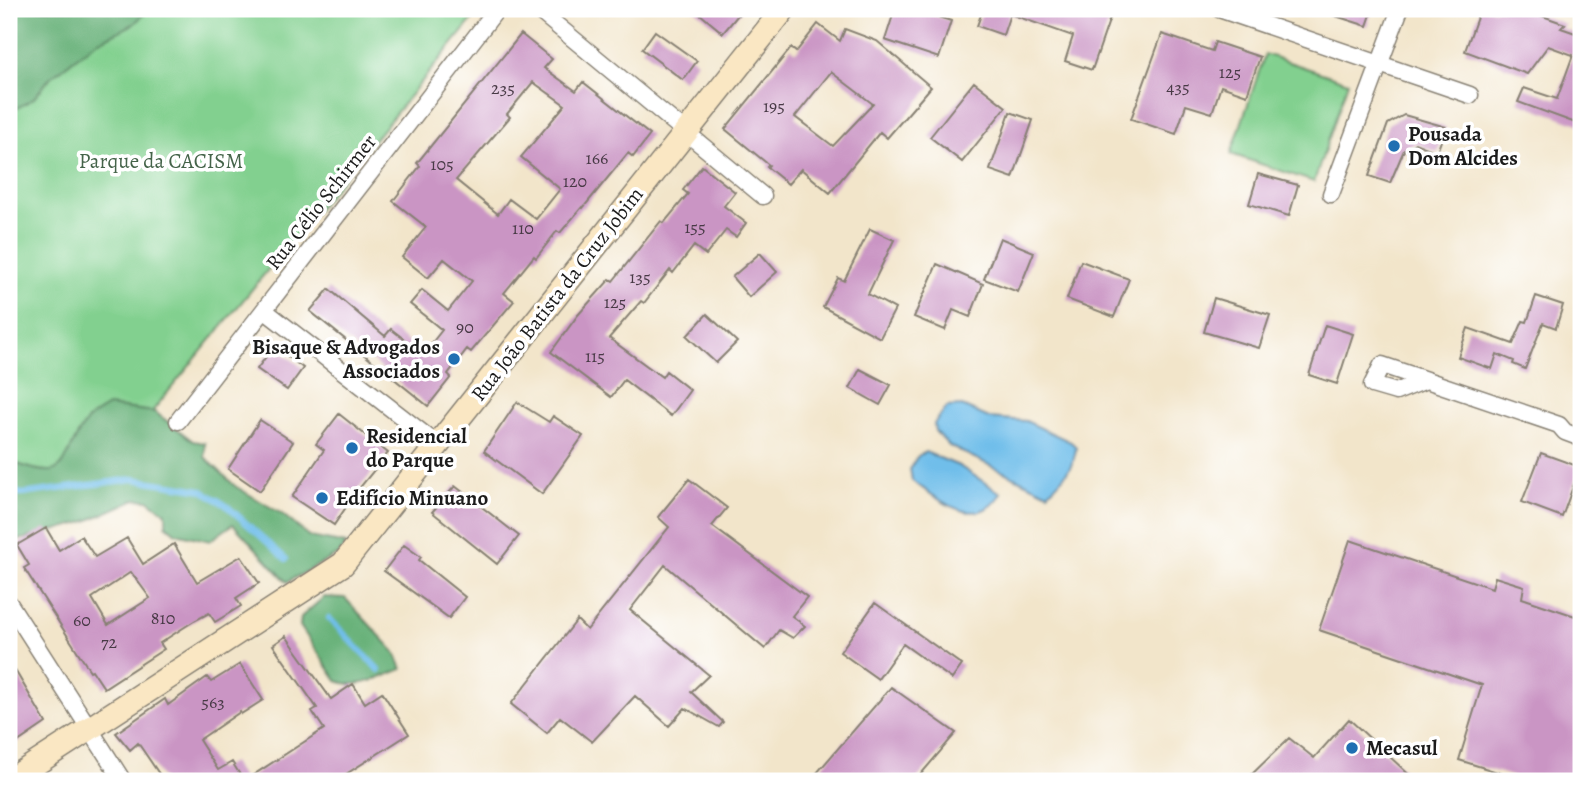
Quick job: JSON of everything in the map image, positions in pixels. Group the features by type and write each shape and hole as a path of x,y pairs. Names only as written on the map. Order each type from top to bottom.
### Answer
{"street":[{"name":"Rua Célio Schirmer","path":"178,421 497,9"},
{"path":"537,9 763,196"},
{"name":"Rua João Batista da Cruz Jobim","path":"9,781 343,564 784,9"},
{"path":"1219,9 1470,95"},
{"path":"1331,194 1400,9"},
{"path":"264,310 438,445"},
{"path":"1426,380 1559,425 1570,424 1581,428"},
{"path":"1559,425 1565,432 1581,438"},
{"path":"9,603 123,781"}],"green space":[{"path":"9,9 149,9 134,24 95,43 50,78 34,98 9,113"},
{"name":"Parque da CACISM","path":"16,9 481,9 93,484 9,490 9,12"},
{"path":"1265,54 1348,82 1314,182 1231,154"},
{"path":"108,406 155,412 193,441 205,443 205,457 235,486 282,514 310,537 346,544 339,554 287,582 233,524 210,541 176,533 166,525 166,513 148,500 136,499 85,522 19,540 9,538 9,461 44,471 54,470 65,459 88,420"},
{"path":"324,597 345,598 395,652 402,669 362,683 337,681 300,626 301,617"}],"water":[{"path":"962,406 989,418 1026,421 1071,442 1076,447 1075,454 1063,478 1048,493 949,446 935,431 934,424 947,407"},
{"path":"925,452 959,466 1001,493 991,505 981,511 969,512 945,503 912,481 910,468 918,456"}],"building":[{"path":"694,9 743,9 723,33"},
{"path":"895,9 913,9 951,21 939,58 885,40"},
{"path":"983,9 1113,9 1092,70 1065,61 1073,36 1010,14 1003,35 977,26"},
{"path":"1324,9 1373,9 1367,26 1323,12"},
{"path":"1480,9 1523,9 1565,24 1561,28 1581,35 1581,125 1518,102 1524,88 1557,99 1573,55 1548,46 1527,74 1465,51"},
{"path":"818,24 840,41 845,29 877,41 931,87 887,138 880,132 830,193 801,169 788,184 725,129 791,48 796,52","holes":["831,72 873,104 833,146 795,117"]},
{"path":"655,31 697,61 683,80 642,49"},
{"path":"521,34 552,59 544,68 576,91 583,82 650,135 633,157 628,153 583,208 560,233 557,231 536,258 534,256 504,293 514,301 471,352 467,349 448,374 451,377 428,406 310,311 329,289 385,336 391,329 423,354 442,330 410,304 422,290 448,311 472,281 444,259 428,278 402,257 426,227 393,201 420,166 417,163","holes":["533,82 565,105 521,157 560,189 536,219 509,199 498,214 456,180 510,117 507,114"]},
{"path":"1162,34 1212,51 1215,42 1260,57 1247,95 1221,86 1212,113 1186,105 1176,134 1131,119"},
{"path":"974,82 1006,107 962,162 930,137"},
{"path":"1010,112 1033,120 1013,178 990,170"},
{"name":"Pousada Dom Alcides","path":"1404,115 1446,127 1437,152 1415,143 1404,150 1390,183 1369,176 1388,124"},
{"path":"702,166 735,192 724,206 746,223 736,237 726,230 706,255 694,246 673,273 670,270 644,303 641,301 609,338 662,377 666,371 690,390 671,416 624,380 611,397 551,352 578,315 610,279 613,281 661,221 664,223 688,194 683,190"},
{"path":"1258,174 1298,185 1289,216 1249,204"},
{"path":"870,229 894,240 868,294 895,309 880,338 823,307 838,278 844,281"},
{"path":"1000,238 1034,252 1018,292 984,279"},
{"path":"760,253 777,272 749,297 732,277"},
{"path":"1081,261 1129,279 1114,317 1067,299"},
{"path":"937,264 983,284 970,317 953,310 945,330 914,317"},
{"path":"1536,296 1563,305 1556,328 1543,323 1525,369 1497,354 1492,369 1458,357 1468,328 1513,344 1523,321 1527,322"},
{"path":"1214,298 1270,315 1259,348 1204,332"},
{"path":"707,314 737,342 716,363 687,336"},
{"path":"1325,325 1353,334 1337,384 1309,375"},
{"path":"274,346 303,368 287,390 257,369"},
{"path":"860,369 891,385 880,405 850,388"},
{"path":"517,402 549,422 553,416 583,436 542,494 484,451"},
{"path":"339,414 388,453 334,525 292,497 324,450 316,444"},
{"path":"260,420 293,442 260,491 228,469"},
{"path":"1541,453 1580,467 1562,517 1522,502"},
{"path":"689,479 727,508 712,526 807,597 792,616 805,626 793,638 779,630 765,649 665,565 630,610 709,675 691,692 723,722 719,727 685,708 669,726 635,696 592,742 560,717 547,733 511,704 577,620 587,630 669,527 658,517"},
{"path":"455,486 519,536 497,564 432,512"},
{"path":"46,528 59,550 81,536 95,557 127,538 143,564 174,544 197,582 241,556 259,583 236,598 241,606 215,622 209,613 194,621 160,643 164,649 104,688 92,670 90,671 24,568 29,565 17,545","holes":["131,572 150,598 108,625 92,598"]},
{"path":"1350,540 1492,588 1495,577 1524,586 1522,598 1581,618 1581,781 1526,781 1459,760 1482,685 1319,630"},
{"path":"404,545 465,597 449,618 384,571"},
{"path":"875,603 962,665 952,679 903,644 878,679 840,652"},
{"path":"286,636 331,699 353,684 365,703 382,692 409,734 335,781 244,781 324,729 312,711 317,708 273,645"},
{"path":"9,660 46,723 9,748"},
{"path":"240,664 263,700 199,740 218,770 232,762 244,781 164,781 138,743 130,750 116,733 165,699 168,705 207,677 211,682"},
{"path":"891,687 956,733 915,781 810,781"},
{"name":"Mecasul","path":"1349,719 1416,781 1245,781 1289,738 1314,758"}],"waterway":[{"path":"9,12 16,9"},
{"path":"9,490 22,494 133,479 202,490 227,506 286,559"},
{"path":"329,618 379,670"}],"place":[{"name":"Pousada Dom Alcides","path":"1394,146"},
{"name":"Bisaque & Advogados Associados","path":"454,359"},
{"name":"Residencial do Parque","path":"352,448"},
{"name":"Edifício Minuano","path":"322,498"},
{"name":"Mecasul","path":"1352,748"}]}
